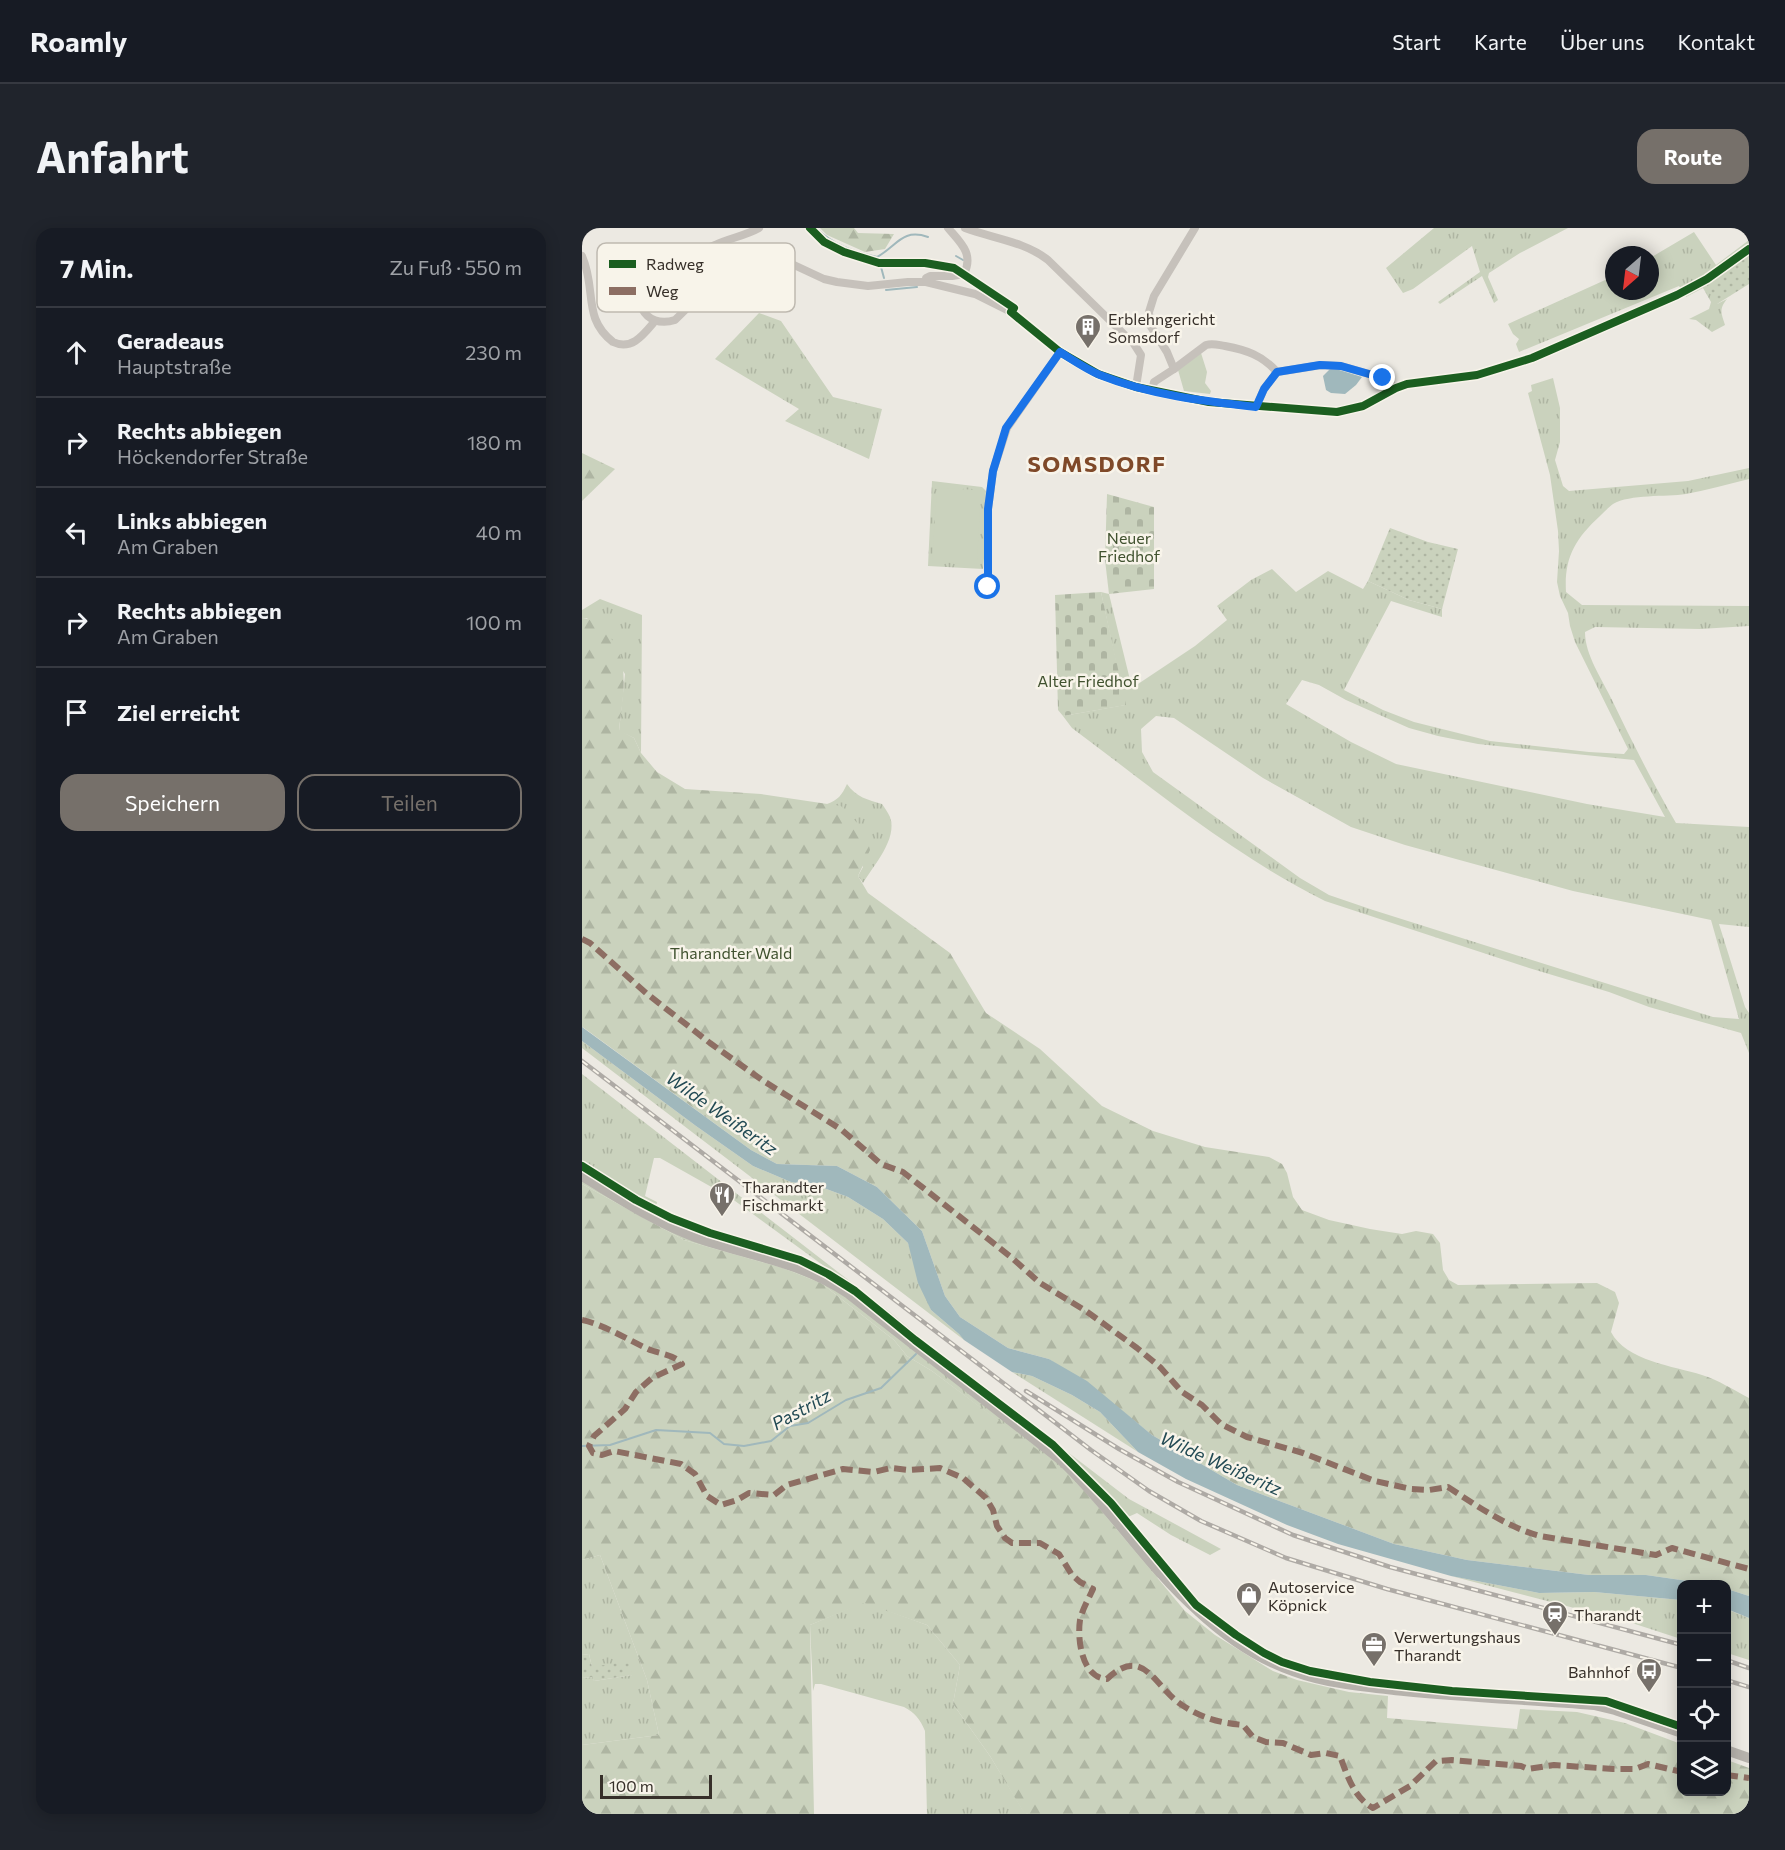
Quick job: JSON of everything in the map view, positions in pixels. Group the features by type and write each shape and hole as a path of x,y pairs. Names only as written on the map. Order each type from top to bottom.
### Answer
{"main road":[{"path":"582,1176 647,1214 687,1233 792,1264 849,1294 1060,1460 1089,1488 1197,1611 1233,1640 1273,1663 1310,1676 1365,1687 1594,1705 1677,1731"},
{"path":"1731,1752 1749,1758"}],"street":[{"path":"720,243 759,228"},
{"path":"810,228 824,242 863,258 890,264 939,265 954,268 1014,308"},
{"path":"948,228 966,249 968,260 964,274"},
{"path":"965,228 1008,241 1042,255 1048,260 1134,344 1141,356 1136,387"},
{"path":"1174,369 1167,352 1150,325 1149,312 1154,296 1195,228"},
{"path":"795,265 824,279 845,284 868,286 926,282 975,294 1004,308 1060,352 1098,374 1136,387 1197,400 1256,407 1349,411 1407,384 1477,375 1532,358 1677,295 1707,279 1749,249"},
{"path":"582,256 585,264 586,320 595,330 612,341 627,344 641,338 655,321"},
{"path":"926,282 926,278 930,276 964,274"},
{"path":"644,312 647,317 665,323 675,320 683,312"},
{"path":"1152,391 1154,382 1212,343 1254,353 1277,372"},
{"path":"988,587 988,519 993,471 1006,428 1060,352"},
{"path":"1256,407 1264,389 1277,372 1320,365 1341,366 1383,378 1396,388"}],"green space":[{"path":"820,228 854,228 858,233 894,234 885,249 865,252 827,235"},
{"path":"1434,228 1568,228 1520,253 1489,273 1488,277 1498,300 1494,303 1482,276 1440,304 1438,302 1480,272 1472,246 1413,289 1403,293 1386,268"},
{"path":"1694,232 1716,265 1749,240 1749,255 1742,260 1717,304 1727,299 1722,311 1725,325 1712,332 1696,320 1689,319 1709,309 1711,302 1703,288 1686,297 1679,286 1659,294 1659,253"},
{"path":"1749,255 1749,284 1717,304 1707,285"},
{"path":"1605,280 1605,300 1645,300 1519,352 1516,344 1519,339 1513,334 1508,324"},
{"path":"759,313 781,321 833,397 882,409 869,459 785,421 799,409 715,359"},
{"path":"1201,353 1207,372 1205,383 1211,391 1210,394 1184,391 1178,370"},
{"path":"1553,378 1560,408 1560,442 1555,460 1563,486 1569,491 1688,481 1749,468 1749,479 1686,494 1638,497 1613,504 1591,524 1573,550 1567,569 1566,592 1582,605 1749,606 1749,626 1700,629 1595,627 1585,632 1595,667 1676,823 1749,827 1749,927 1719,924 1745,1007 1749,1013 1749,1053 1741,1033 1649,1007 1609,992 1325,901 1291,883 1226,842 1072,728 1063,716 1125,705 1101,592 1109,594 1132,688 1195,646 1227,620 1217,606 1251,580 1272,569 1296,592 1328,571 1363,589 1368,581 1409,600 1442,609 1442,617 1391,601 1344,690 1383,710 1414,722 1490,741 1624,754 1628,749 1575,642 1568,613 1560,596 1557,582 1558,531 1550,475 1528,393 1532,391 1531,385","holes":["1302,680 1319,685 1346,700 1409,728 1438,736 1478,744 1634,760 1665,817 1587,804 1396,764 1351,742 1286,704","1156,716 1174,718 1263,778 1351,827 1405,845 1573,891 1711,920 1739,1019 1713,1017 1329,895 1300,878 1153,772 1142,752 1141,729"]},
{"path":"582,453 615,469 582,501"},
{"path":"932,481 982,487 986,491 985,505 988,515 983,569 928,566"},
{"path":"937,488 981,490 977,564 932,562"},
{"name":"Neuer Friedhof","path":"1107,494 1154,507 1154,589 1109,594 1105,560"},
{"path":"1390,528 1428,542 1458,549 1442,609 1409,600 1368,581"},
{"name":"Alter Friedhof","path":"1101,592 1126,705 1063,716 1058,710 1055,595"},
{"path":"600,599 642,615 641,753 634,738 619,731 625,674 587,618 582,618 582,610"},
{"name":"Tharandter Wald","path":"582,618 589,619 598,626 617,648 624,674 619,730 634,738 641,753 657,772 685,789 761,794 841,806 865,831 870,850 858,876 868,893 950,953 986,1013 1040,1049 1102,1106 1153,1131 1205,1147 1269,1157 1282,1164 1287,1173 1293,1197 1302,1210 1329,1220 1370,1229 1402,1234 1416,1231 1433,1234 1440,1243 1443,1270 1449,1280 1458,1285 1597,1283 1615,1292 1619,1303 1611,1332 1628,1350 1652,1361 1708,1377 1749,1398 1749,1596 1731,1590 1731,1580 1681,1580 1646,1575 1589,1575 1467,1560 1394,1544 1237,1485 1152,1435 1111,1402 1049,1359 1008,1348 960,1317 945,1296 922,1231 877,1187 837,1166 777,1164 751,1150 582,1027"},
{"path":"847,784 858,795 882,804 892,825 888,843 863,883 858,876 863,867 827,804 839,797"},
{"path":"582,1041 753,1166 791,1182 821,1187 848,1197 883,1219 908,1243 931,1310 964,1340 582,1048"},
{"path":"582,1074 1129,1499 1221,1549 1210,1555 1171,1535 1137,1513 1128,1517 1168,1570 1157,1578 1084,1490 1059,1467 932,1371 907,1356 894,1340 821,1283 783,1268 684,1240 582,1184","holes":["654,1158 660,1158 731,1198 824,1266 702,1228 656,1208 657,1202 645,1196"]},
{"path":"582,1184 684,1240 783,1268 821,1283 894,1340 907,1356 932,1371 1059,1466 1084,1490 1185,1611 1215,1635 1273,1671 1297,1680 1349,1692 1388,1696 1387,1718 1517,1729 1520,1709 1577,1712 1625,1723 1677,1742 1677,1796 1731,1796 1731,1761 1749,1768 1749,1814 1028,1814 1024,1813 990,1756 953,1704 960,1665 927,1625 864,1603 810,1625 814,1814 582,1814 582,1745 659,1735 647,1680 600,1555 582,1560"},
{"path":"1012,1372 1032,1376 1072,1395 1100,1412 1138,1452"},
{"path":"600,1555 647,1680 659,1735 582,1745 582,1678 593,1677 594,1681 632,1675 592,1667 589,1654 582,1655 582,1560"},
{"path":"1451,1576 1539,1593 1594,1592 1677,1600 1677,1638 1632,1623"},
{"path":"864,1602 927,1625 960,1665 953,1704 990,1756 1024,1812 1028,1814 927,1814 925,1731 917,1717 904,1707 821,1684 815,1684 813,1691 810,1625"},
{"path":"1731,1611 1749,1618 1749,1660 1731,1654"},
{"path":"589,1654 592,1667 629,1661 632,1675 594,1681 592,1677 582,1678 582,1655"}],"water":[{"path":"1330,369 1362,377 1345,394 1331,393 1326,390 1323,376"},
{"path":"582,1027 751,1150 777,1164 837,1166 877,1187 922,1231 945,1296 960,1317 1008,1348 1049,1359 1087,1381 1152,1435 1237,1485 1394,1544 1467,1560 1589,1575 1646,1575 1681,1580 1677,1580 1677,1600 1594,1592 1539,1593 1451,1576 1338,1544 1287,1525 1186,1479 1138,1452 1100,1412 1072,1395 1032,1376 1012,1372 964,1340 931,1310 918,1283 908,1243 883,1219 848,1197 821,1187 791,1182 753,1166 582,1041"},
{"path":"1731,1590 1749,1596 1749,1618 1731,1611"}],"waterway":[{"path":"816,228 829,239 844,247 877,257 906,236 928,237"},
{"path":"956,256 963,260"},
{"path":"881,267 884,278"},
{"path":"886,290 917,287"},
{"name":"Pastritz","path":"582,1446 610,1445 656,1430 710,1433 724,1444 744,1446 771,1441 790,1426 808,1423 846,1400 881,1388 916,1354"}],"railway":[{"path":"582,1061 1091,1450 1149,1491 1201,1521 1286,1558 1387,1589 1677,1667"},
{"path":"1026,1391 1119,1449 1178,1482 1293,1535 1390,1567 1677,1644"},
{"path":"1731,1662 1749,1668"},
{"path":"1731,1682 1749,1687"}],"marked path":[{"path":"582,939 590,943 646,993 710,1043 762,1080 842,1130 881,1164 903,1172 1011,1257 1040,1283 1086,1311 1137,1348 1160,1367 1182,1392 1202,1405 1221,1424 1247,1437 1303,1453 1375,1481 1411,1489 1429,1490 1448,1487 1504,1522 1540,1536 1656,1555 1672,1548 1749,1569"},
{"path":"582,1320 607,1329 648,1349 671,1356 682,1364 652,1378 636,1392 625,1409 594,1436 589,1446 593,1453 602,1455 614,1451 681,1464 695,1474 707,1496 721,1505 749,1493 774,1495 787,1485 843,1469 874,1472 891,1468 909,1470 940,1468 963,1478 986,1498 993,1510 997,1526 1005,1538 1012,1543 1040,1543 1059,1554 1072,1575 1093,1589 1082,1612 1079,1628 1083,1657 1092,1672 1107,1679 1120,1669 1131,1666 1140,1668 1149,1673 1185,1707 1199,1715 1220,1722 1243,1725 1253,1737 1266,1742 1283,1743 1311,1755 1326,1753 1340,1756 1356,1792 1366,1804 1373,1808 1410,1786 1436,1761 1452,1760 1521,1766 1528,1769 1554,1765 1635,1769 1648,1764 1677,1771"},
{"path":"1731,1776 1749,1778"}],"cycle path":[{"path":"810,228 824,242 844,252 879,263 925,263 954,268 1014,308 1011,312 1060,352 1098,374 1136,387 1209,402 1337,412 1363,406 1407,384 1477,375 1532,358 1677,295 1707,279 1749,249"},
{"path":"582,1166 636,1200 671,1218 710,1233 800,1260 855,1291 915,1340 1053,1445 1111,1503 1196,1605 1264,1653 1282,1662 1310,1671 1370,1682 1452,1691 1606,1701 1677,1725"}],"place":[{"name":"Erblehngericht Somsdorf","path":"1088,350"},
{"name":"Tharandter Fischmarkt","path":"722,1218"},
{"name":"Autoservice Köpnick","path":"1249,1618"},
{"name":"Tharandt","path":"1555,1637"},
{"name":"Verwertungshaus Tharandt","path":"1374,1668"},
{"name":"Bahnhof","path":"1649,1694"}],"district":[{"name":"SOMSDORF","path":"1097,463"}],"route":[{"path":"988,587 987,546 990,486 1006,428 1060,352 1098,374 1136,387 1209,402 1256,407 1264,389 1277,372 1320,365 1341,366 1383,378"}],"water label":[{"name":"Wilde Weißeritz","path":"722,1113"},
{"name":"Wilde Weißeritz","path":"1221,1463"}]}
